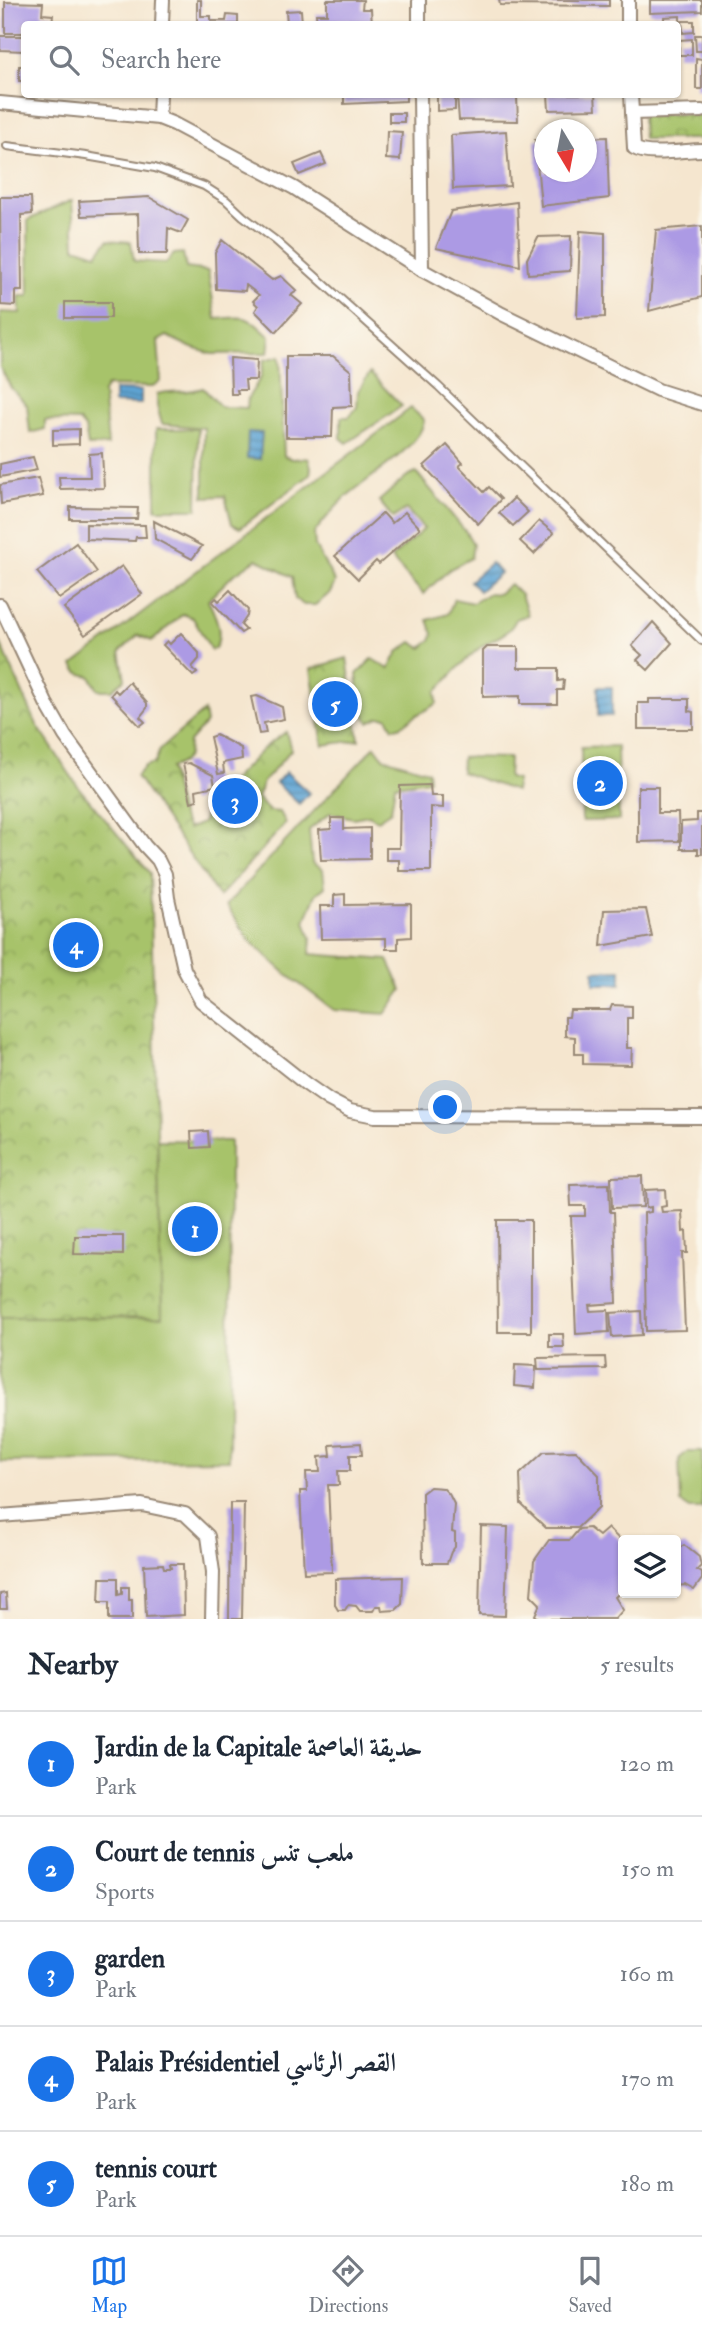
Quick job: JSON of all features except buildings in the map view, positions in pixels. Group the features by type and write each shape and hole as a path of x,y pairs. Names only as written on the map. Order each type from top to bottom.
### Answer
{"street":[{"path":"162,21 163,0"},
{"path":"419,0 419,21"},
{"path":"628,0 628,21"},
{"path":"159,118 160,98"},
{"path":"420,98 422,270"},
{"path":"631,98 632,145 637,151 702,150"},
{"path":"0,103 159,118 193,133 294,188 422,270 502,314 658,390 702,404"},
{"path":"632,113 702,111"},
{"path":"0,605 46,703 65,736 158,860 165,874 184,968 201,1001 306,1084 351,1111 375,1116 702,1117"},
{"path":"0,1516 142,1505 185,1514 208,1536 213,1572 212,1619"}],"lane":[{"path":"7,146 155,168 204,186 226,200 275,240 438,386 702,641"}],"green space":[{"path":"702,114 702,139 643,139 642,115"},
{"path":"72,200 75,247 97,254 108,240 131,242 134,261 166,263 174,254 183,253 186,268 208,271 216,319 241,317 251,321 270,337 268,353 212,354 167,336 158,341 161,381 151,387 107,386 103,392 108,445 88,446 85,428 79,421 45,420 45,429 30,433 27,405 11,388 0,367 0,312 20,313 19,296 29,296 28,220"},
{"path":"280,356 284,456 292,459 308,458 310,475 240,528 232,524 225,496 204,497 204,428 162,424 157,394 203,388 221,407 247,408 248,398 261,377 264,360"},
{"path":"370,373 402,406 347,443 341,438 341,417 349,417 357,407 358,391"},
{"path":"411,408 424,420 414,440 347,496 314,533 315,546 335,582 330,593 315,605 304,605 295,599 292,577 257,559 232,576 208,600 219,630 215,648 211,650 193,618 183,614 152,641 138,635 120,652 125,679 112,690 98,690 90,676 76,670 73,665"},
{"path":"156,429 198,429 197,509 156,509"},
{"path":"416,472 473,544 471,558 450,569 423,594 391,558 424,529 406,509 393,518 379,501 407,476"},
{"path":"510,584 521,595 528,615 516,619 505,633 469,657 436,692 437,703 396,728 393,728 387,717 379,717 369,722 361,709 357,674 372,659 389,669 398,652 412,642 422,648 431,640 433,634 428,620 448,614 454,599 473,603 489,593 498,594"},
{"path":"0,642 37,725 79,788 150,873 162,1317 0,1318"},
{"path":"347,658 359,740 323,745 311,669"},
{"path":"204,711 206,723 189,742 188,755 183,762 170,768 181,816 188,829 202,823 216,786 225,788 265,747 286,732 291,750 263,782 257,798 269,811 280,812 286,823 219,897 136,776 145,766 155,763 160,749"},
{"path":"375,746 384,758 428,771 429,780 395,785 391,811 377,820 369,815 353,818 330,813 309,830 312,863 323,870 325,887 316,894 305,921 311,938 310,954 388,960 402,990 385,1014 334,1010 285,973 249,940 226,905"},
{"path":"617,746 619,820 582,821 581,747"},
{"path":"462,757 509,758 508,778 517,780 515,791 461,772"},
{"path":"157,1140 230,1141 229,1460 0,1462 0,1318 162,1317"},
{"path":"688,1451 702,1451 702,1509 690,1509 681,1503 679,1459"}],"water":[{"path":"114,390 141,391 141,404 114,403"},
{"path":"248,432 262,433 260,459 247,458"},
{"path":"491,563 500,573 479,591 470,581"},
{"path":"598,687 612,687 612,716 598,716"},
{"path":"286,772 309,793 299,804 276,783"},
{"path":"621,970 621,984 594,984 594,971"}],"place":[{"name":"tennis court","path":"335,704"},
{"name":"Court de tennis ملعب تنس","path":"600,783"},
{"name":"garden","path":"235,801"},
{"name":"Palais Présidentiel القصر الرئاسي","path":"76,945"},
{"name":"Jardin de la Capitale حديقة العاصمة","path":"195,1229"}]}
